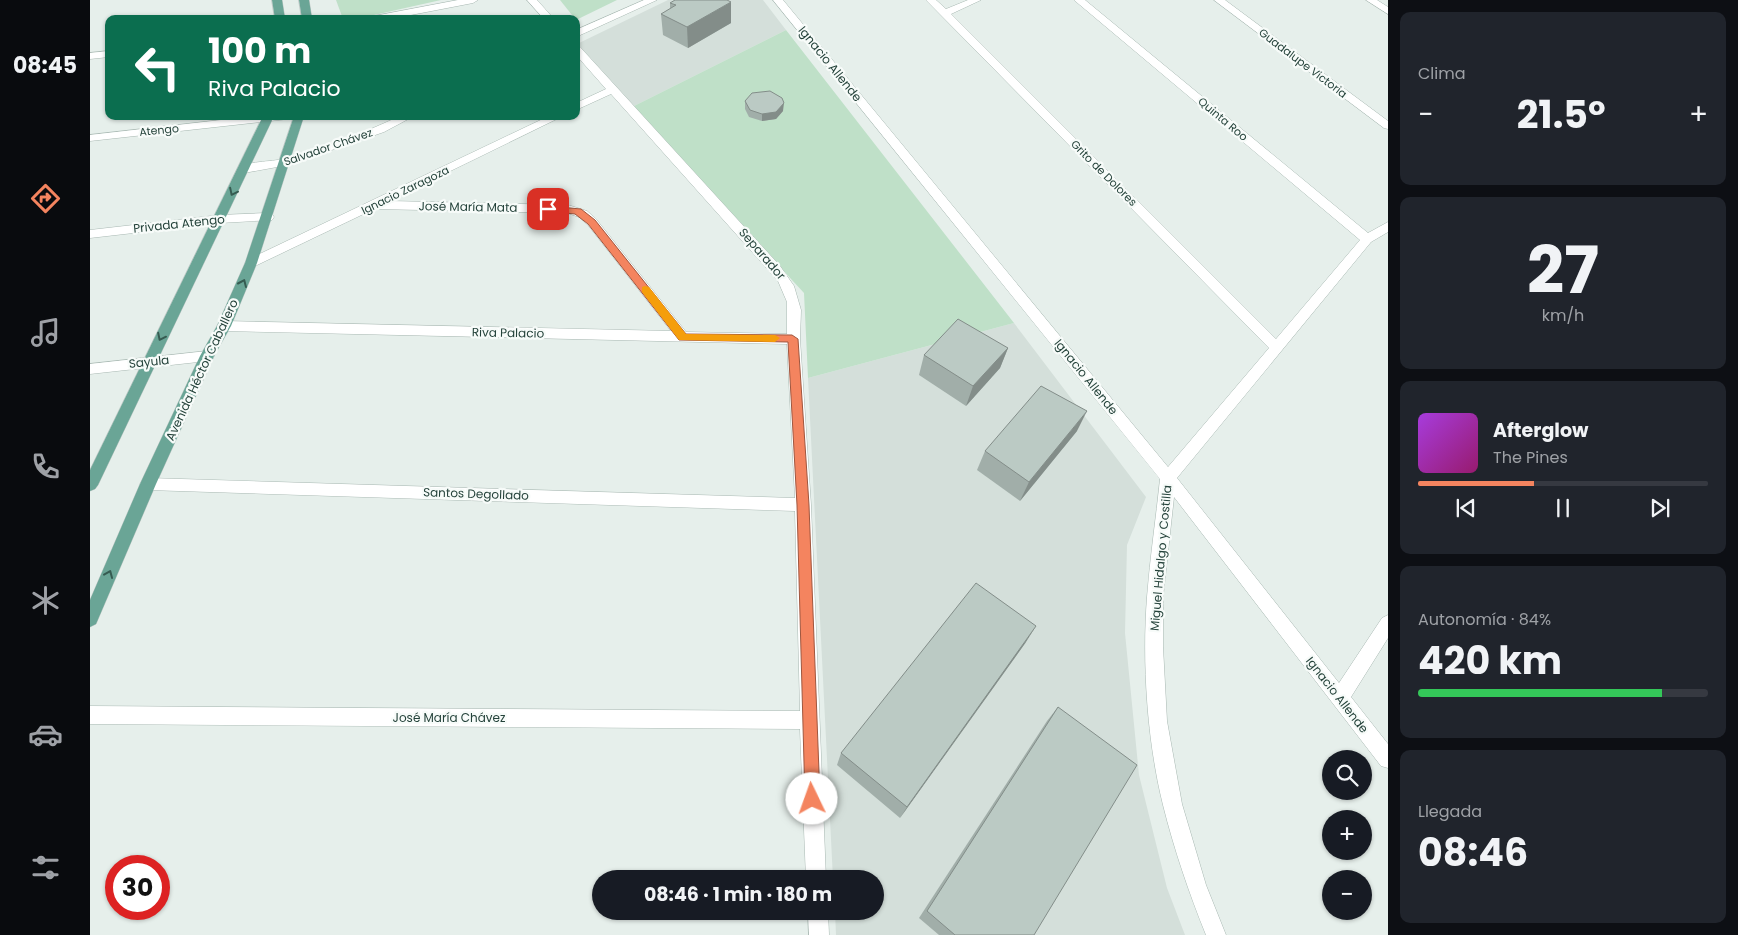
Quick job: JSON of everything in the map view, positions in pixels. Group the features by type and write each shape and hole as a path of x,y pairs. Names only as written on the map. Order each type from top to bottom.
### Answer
{"main road":[{"path":"276,0 279,15"},
{"path":"304,0 306,15"},
{"path":"90,485 268,120"},
{"name":"Avenida Héctor Caballero","path":"90,619 148,484 252,264 298,120"}],"street":[{"path":"395,15 473,0"},
{"path":"532,0 545,15"},
{"path":"580,32 652,0"},
{"name":"Ignacio Allende","path":"778,0 1168,478 1388,759"},
{"name":"Grito de Dolores","path":"931,0 1276,347"},
{"path":"945,13 976,0"},
{"name":"Quinta Roo","path":"1079,0 1367,239"},
{"name":"Guadalupe Victoria","path":"1219,0 1388,126"},
{"path":"1371,0 1388,11"},
{"name":"Separador","path":"580,53 786,281 792,293 796,313 792,339 803,505 816,870"},
{"path":"90,56 105,54"},
{"path":"580,105 614,89"},
{"name":"Atengo","path":"90,138 243,120"},
{"name":"Salvador Chávez","path":"244,169 284,163 380,130 401,120"},
{"name":"Ignacio Zaragoza","path":"252,264 550,120"},
{"name":"José María Mata","path":"374,205 568,209 577,211 592,222 683,337"},
{"name":"Privada Atengo","path":"90,234 220,219 268,217"},
{"name":"Miguel Hidalgo y Costilla","path":"1216,935 1196,885 1172,804 1158,721 1154,647 1156,597 1168,478 1367,239 1388,226"},
{"name":"Riva Palacio","path":"224,326 792,339"},
{"name":"Sayula","path":"90,369 207,356"},
{"name":"Santos Degollado","path":"148,484 803,505"},
{"path":"1340,698 1388,623"},
{"name":"José María Chávez","path":"90,715 809,720"},
{"path":"818,920 819,935"}],"shaded area":[{"path":"668,0 763,0 786,30 632,107 580,47 580,43"},
{"path":"1014,323 1146,497 1127,545 1125,633 1139,775 1167,888 1185,935 836,935 835,920 884,920 884,870 833,870 808,378"}],"green space":[{"path":"336,0 441,0 374,15 342,15"},
{"path":"560,0 617,0 580,18 580,15 572,15"},
{"path":"786,30 1014,323 808,378 804,293 632,107"}],"building":[{"path":"675,0 727,0 731,2 687,27 661,14 676,5 670,3"},
{"path":"770,91 782,98 784,103 776,112 762,114 750,110 745,101 752,93"},
{"path":"958,319 1008,348 973,386 924,355"},
{"path":"1041,386 1087,411 1029,482 985,451"},
{"path":"976,583 1036,626 907,807 841,753"},
{"path":"1058,707 1137,765 1034,935 955,935 927,911"}],"slow traffic":[{"path":"645,290 683,337 775,338"}],"route":[{"path":"548,209 577,211 592,222 683,337 792,339 803,505 812,799"}]}
